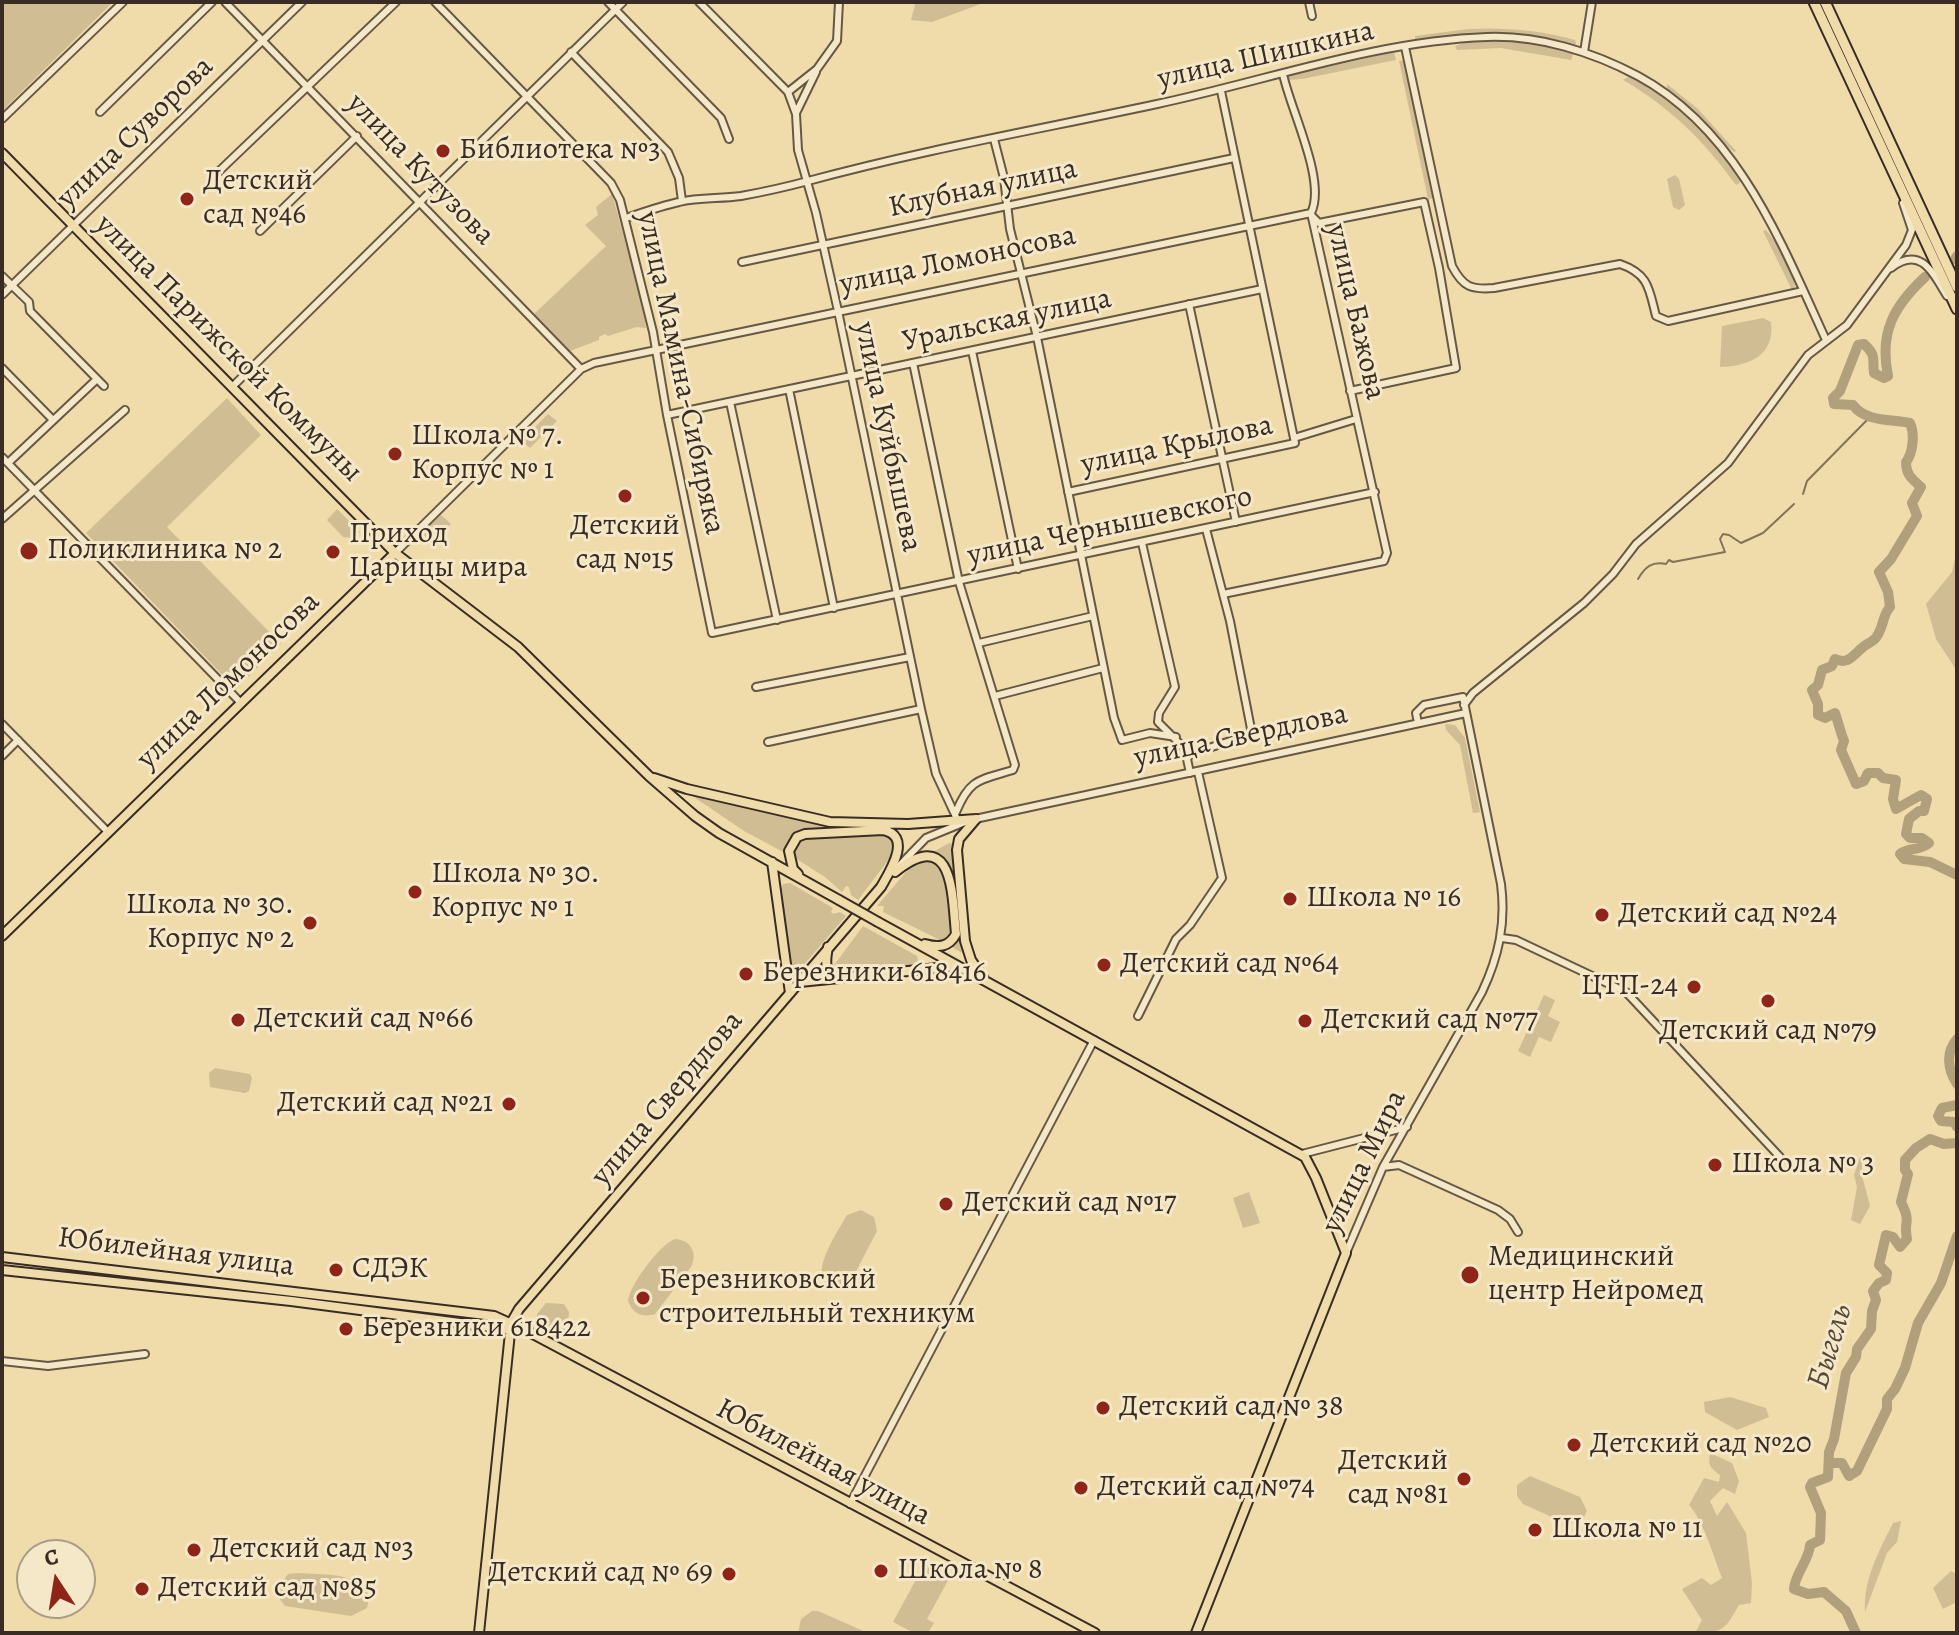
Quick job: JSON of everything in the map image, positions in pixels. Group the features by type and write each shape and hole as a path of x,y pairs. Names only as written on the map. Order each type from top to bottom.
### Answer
{"highway":[{"path":"1814,2 1957,311"},
{"path":"1825,2 1957,287"}],"main road":[{"name":"улица Парижской Коммуны","path":"2,153 395,553 518,647 649,776 695,816 719,833 957,966"},
{"name":"улица Ломоносова","path":"2,936 395,553"},
{"path":"649,776 687,789 830,822 908,824 956,815 976,819 959,839 957,850 965,941 971,960 986,981"},
{"path":"803,880 793,869 789,857 791,843 797,837 888,830 897,840 897,858 881,887"},
{"path":"895,872 910,860 928,857 945,867 950,879 956,934 952,942 936,946 909,939"},
{"path":"772,862 790,993"},
{"name":"улица Свердлова","path":"510,1326 519,1309 881,887"},
{"path":"909,939 925,955 924,965 919,969"},
{"path":"828,946 828,970 834,976 842,977"},
{"path":"800,982 957,966 1298,1153 1310,1163 1346,1253"},
{"name":"улица Мира","path":"1196,1633 1346,1253"},
{"name":"Юбилейная улица","path":"2,1257 474,1312 531,1333 1095,1633"},
{"name":"Юбилейная улица","path":"2,1270 510,1326"},
{"path":"479,1633 510,1326"}],"street":[{"path":"2,119 123,2"},
{"path":"100,112 212,2"},
{"name":"улица Кутузова","path":"225,2 581,369"},
{"name":"улица Суворова","path":"2,295 302,2"},
{"path":"214,176 396,2"},
{"name":"улица Мамина-Сибиряка","path":"435,2 611,183 626,218 653,332 712,633"},
{"path":"608,2 721,118 729,139"},
{"path":"232,387 623,2"},
{"name":"улица Куйбышева","path":"699,2 788,92 796,114 798,150 838,311 921,709 936,774 956,815"},
{"path":"796,114 817,69 837,41 839,2"},
{"path":"1309,2 1312,16"},
{"path":"1584,52 1592,2"},
{"name":"улица Шишкина","path":"626,218 682,201 741,196 1221,91 1405,47 1490,37 1558,45 1584,52 1660,90 1710,134 1734,161 1754,192 1826,340"},
{"path":"1405,47 1452,266 1459,279 1468,286 1494,288 1620,264 1642,276 1648,285 1656,316 1668,321 1803,291"},
{"path":"571,52 668,152 679,178 682,201"},
{"path":"788,92 817,69"},
{"name":"улица Бажова","path":"1223,594 1384,561 1387,553 1311,213 1316,203 1311,167 1283,74"},
{"path":"1221,91 1295,441"},
{"path":"260,231 357,136"},
{"path":"994,139 1103,668 1122,740 1150,733 1176,737"},
{"name":"Клубная улица","path":"742,262 1234,158"},
{"path":"1465,709 1473,693 1584,603 1613,574 1636,544 1728,463 1808,355 1847,325 1906,245 1912,230 1896,178"},
{"name":"улица Ломоносова","path":"395,553 581,369 594,363 1311,213 1319,223 1424,202 1456,368 1350,391"},
{"path":"1885,273 1906,260 1922,262 1931,268 1957,311"},
{"path":"2,276 29,302 30,311 104,386"},
{"name":"Уральская улица","path":"667,415 1262,289"},
{"path":"1189,304 1236,522"},
{"path":"972,351 1018,569"},
{"path":"913,363 959,582 1014,762 1013,770 966,789 956,815"},
{"path":"2,368 53,420"},
{"path":"97,379 5,460 241,703"},
{"path":"789,389 834,608"},
{"path":"730,402 777,620"},
{"path":"2,519 125,410"},
{"name":"улица Крылова","path":"1068,492 1295,441 1356,419"},
{"name":"улица Чернышевского","path":"712,633 1375,492"},
{"path":"1138,1016 1176,939 1190,925 1222,878 1194,772 1187,759 1190,754 1252,734 1242,677 1206,529"},
{"path":"1142,543 1175,687 1159,713 1158,722 1190,754"},
{"path":"979,643 1093,616"},
{"path":"756,687 910,657"},
{"path":"995,696 1103,668"},
{"name":"улица Мира","path":"1346,1253 1383,1167 1482,992 1502,938 1501,884 1463,697 1424,705 1416,713 1418,723"},
{"path":"768,742 921,709"},
{"name":"улица Свердлова","path":"881,887 926,838 976,819 1418,723 1465,709"},
{"path":"2,724 108,832"},
{"path":"2,756 18,740"},
{"path":"1502,938 1516,940 1626,992 1780,1157"},
{"path":"850,1504 1094,1040"},
{"path":"1298,1153 1313,1153 1407,1127"},
{"path":"1393,1151 1399,1165"},
{"path":"1383,1167 1399,1165 1498,1210 1510,1219 1518,1232"},
{"path":"2,1361 48,1366 145,1354"}],"shaded area":[{"path":"2,2 113,2 2,111"},
{"path":"912,2 986,2 932,22 911,20 915,5"},
{"path":"1468,29 1535,32 1575,40 1576,43 1495,35 1415,42 1415,36"},
{"path":"1473,40 1507,40 1574,52 1571,60 1501,48 1457,50 1455,46"},
{"path":"1394,52 1396,60 1302,79 1288,80 1287,76"},
{"path":"1404,60 1434,198 1428,199 1399,61"},
{"path":"1630,76 1663,97 1692,122 1743,181 1736,185 1686,126 1623,80"},
{"path":"1667,84 1698,109 1736,151 1725,145 1667,90"},
{"path":"1675,175 1679,179 1685,205 1679,210 1673,207 1667,179"},
{"path":"612,194 642,301 646,328 637,327 608,336 605,334 599,340 570,351 534,314 606,246 585,225 598,215 596,207"},
{"path":"1766,230 1787,263 1795,285 1792,290 1763,231"},
{"path":"1763,318 1771,322 1769,343 1764,351 1750,361 1720,367 1722,326"},
{"path":"227,398 261,435 167,527 281,644 236,689 86,533"},
{"path":"548,414 557,421 530,448 523,439"},
{"path":"337,509 360,532 353,538 343,537 327,520"},
{"path":"441,515 451,524 432,543 421,533"},
{"path":"1957,549 1957,671 1936,639 1926,604 1952,572"},
{"path":"1445,724 1455,725 1465,738 1480,812 1473,813 1460,745 1446,730"},
{"path":"688,793 801,819 871,827 822,831 790,841 787,854 744,831"},
{"path":"886,830 895,842 893,854 858,900 851,895 849,887 846,886 842,892 792,856 793,845 804,836"},
{"path":"949,843 954,844 966,955 950,946 958,934 951,871 928,855"},
{"path":"925,859 937,862 947,879 953,931 948,940 942,941 883,912 884,906 877,906 912,865"},
{"path":"790,883 833,908 833,914 840,912 846,916 795,975 791,969 779,893 783,884"},
{"path":"863,926 917,956 919,964 836,973 832,968"},
{"path":"1544,995 1555,1000 1548,1016 1560,1022 1551,1042 1539,1037 1530,1057 1518,1051"},
{"path":"215,1068 250,1074 249,1091 210,1087 209,1073"},
{"path":"1860,1157 1865,1157 1861,1172 1870,1206 1860,1224 1851,1220 1857,1187 1854,1175"},
{"path":"1249,1192 1260,1223 1243,1228 1233,1198"},
{"path":"861,1210 874,1217 877,1231 850,1283 833,1287 823,1278 824,1260 847,1215"},
{"path":"675,1239 692,1248 694,1257 691,1267 655,1314 638,1314 628,1301 630,1294 654,1257"},
{"path":"546,1303 564,1304 569,1312 567,1338 545,1326 545,1323 537,1322 537,1314"},
{"path":"1730,1397 1766,1408 1769,1417 1737,1430 1705,1412 1704,1402"},
{"path":"1710,1453 1732,1463 1739,1481 1735,1494 1723,1488 1710,1501 1717,1516 1727,1502 1746,1533 1752,1583 1751,1603 1739,1605 1723,1628 1695,1633 1702,1620 1682,1589 1702,1578 1711,1585 1722,1578 1704,1530 1689,1505 1704,1478 1719,1482 1720,1475 1712,1468"},
{"path":"1530,1476 1580,1497 1587,1511 1582,1521 1567,1524 1523,1504 1517,1496 1517,1485"},
{"path":"1901,1521 1897,1542 1887,1553 1865,1612 1873,1566 1893,1523"},
{"path":"926,1561 951,1575 927,1619 934,1623 928,1633 914,1633 893,1622"},
{"path":"1951,1571 1957,1574 1957,1602 1943,1609 1933,1588"},
{"path":"288,1574 333,1575 357,1581 365,1587 367,1608 351,1616 285,1606 279,1598 278,1588"},
{"path":"812,1611 868,1633 798,1633 801,1619"}],"waterway":[{"name":"Быгель","path":"1925,277 1897,309 1892,321 1886,346 1888,376 1884,378 1874,373 1871,351 1864,344 1858,345 1840,391 1833,398 1834,404 1853,405 1871,417 1910,423 1912,443 1906,466 1910,476 1921,487 1912,503 1917,516 1891,559 1879,572 1888,592 1890,607 1879,632 1874,640 1850,659 1835,659 1832,666 1822,670 1818,685 1812,690 1818,704 1818,715 1825,718 1835,713 1844,741 1841,750 1856,784 1864,781 1868,773 1878,773 1883,778 1896,780 1893,799 1896,809 1921,795 1927,799 1924,811 1909,819 1906,834 1929,843 1900,854 1904,859 1930,862 1957,875"},
{"path":"1803,494 1807,481 1869,418"},
{"path":"1638,579 1653,564 1725,552 1720,539 1723,534 1741,543 1763,533 1794,504"},
{"name":"Быгель","path":"1957,1039 1949,1062 1957,1084"},
{"name":"Быгель","path":"1957,1105 1942,1108 1938,1116 1941,1121 1954,1122 1957,1127"},
{"name":"Быгель","path":"1856,1633 1846,1611 1824,1592 1808,1594 1794,1589 1810,1545 1820,1540 1821,1513 1810,1487 1812,1483 1828,1477 1829,1452 1846,1373 1871,1329 1876,1300 1873,1291 1886,1280 1887,1273 1879,1265 1886,1235 1893,1237 1900,1247 1907,1239 1907,1218 1901,1202 1908,1174 1905,1160 1930,1139 1944,1144 1957,1143"},
{"name":"Быгель","path":"1829,1463 1842,1463 1849,1476 1857,1471 1887,1409 1887,1399 1905,1368 1918,1323 1941,1283 1957,1236"}],"place":[{"name":"Библиотека №3","path":"443,151"},
{"name":"Детский сад №46","path":"187,199"},
{"name":"Школа № 7. Корпус № 1","path":"395,454"},
{"name":"Детский сад №15","path":"625,496"},
{"name":"Поликлиника № 2","path":"29,551"},
{"name":"Приход Царицы мира","path":"333,552"},
{"name":"Школа № 30. Корпус № 1","path":"415,892"},
{"name":"Школа № 16","path":"1290,899"},
{"name":"Детский сад №24","path":"1602,915"},
{"name":"Школа № 30. Корпус № 2","path":"310,923"},
{"name":"Детский сад №64","path":"1104,965"},
{"name":"Березники 618416","path":"746,974"},
{"name":"ЦТП-24","path":"1694,987"},
{"name":"Детский сад №79","path":"1768,1001"},
{"name":"Детский сад №66","path":"238,1020"},
{"name":"Детский сад №77","path":"1305,1021"},
{"name":"Детский сад №21","path":"509,1104"},
{"name":"Школа № 3","path":"1715,1165"},
{"name":"Детский сад №17","path":"946,1204"},
{"name":"СДЭК","path":"336,1270"},
{"name":"Медицинский центр Нейромед","path":"1470,1275"},
{"name":"Березниковский строительный техникум","path":"643,1298"},
{"name":"Березники 618422","path":"346,1329"},
{"name":"Детский сад № 38","path":"1103,1408"},
{"name":"Детский сад №20","path":"1574,1445"},
{"name":"Детский сад №81","path":"1464,1479"},
{"name":"Детский сад №74","path":"1081,1488"},
{"name":"Школа № 11","path":"1535,1530"},
{"name":"Детский сад №3","path":"194,1550"},
{"name":"Школа № 8","path":"881,1571"},
{"name":"Детский сад № 69","path":"729,1574"},
{"name":"Детский сад №85","path":"142,1589"}]}
